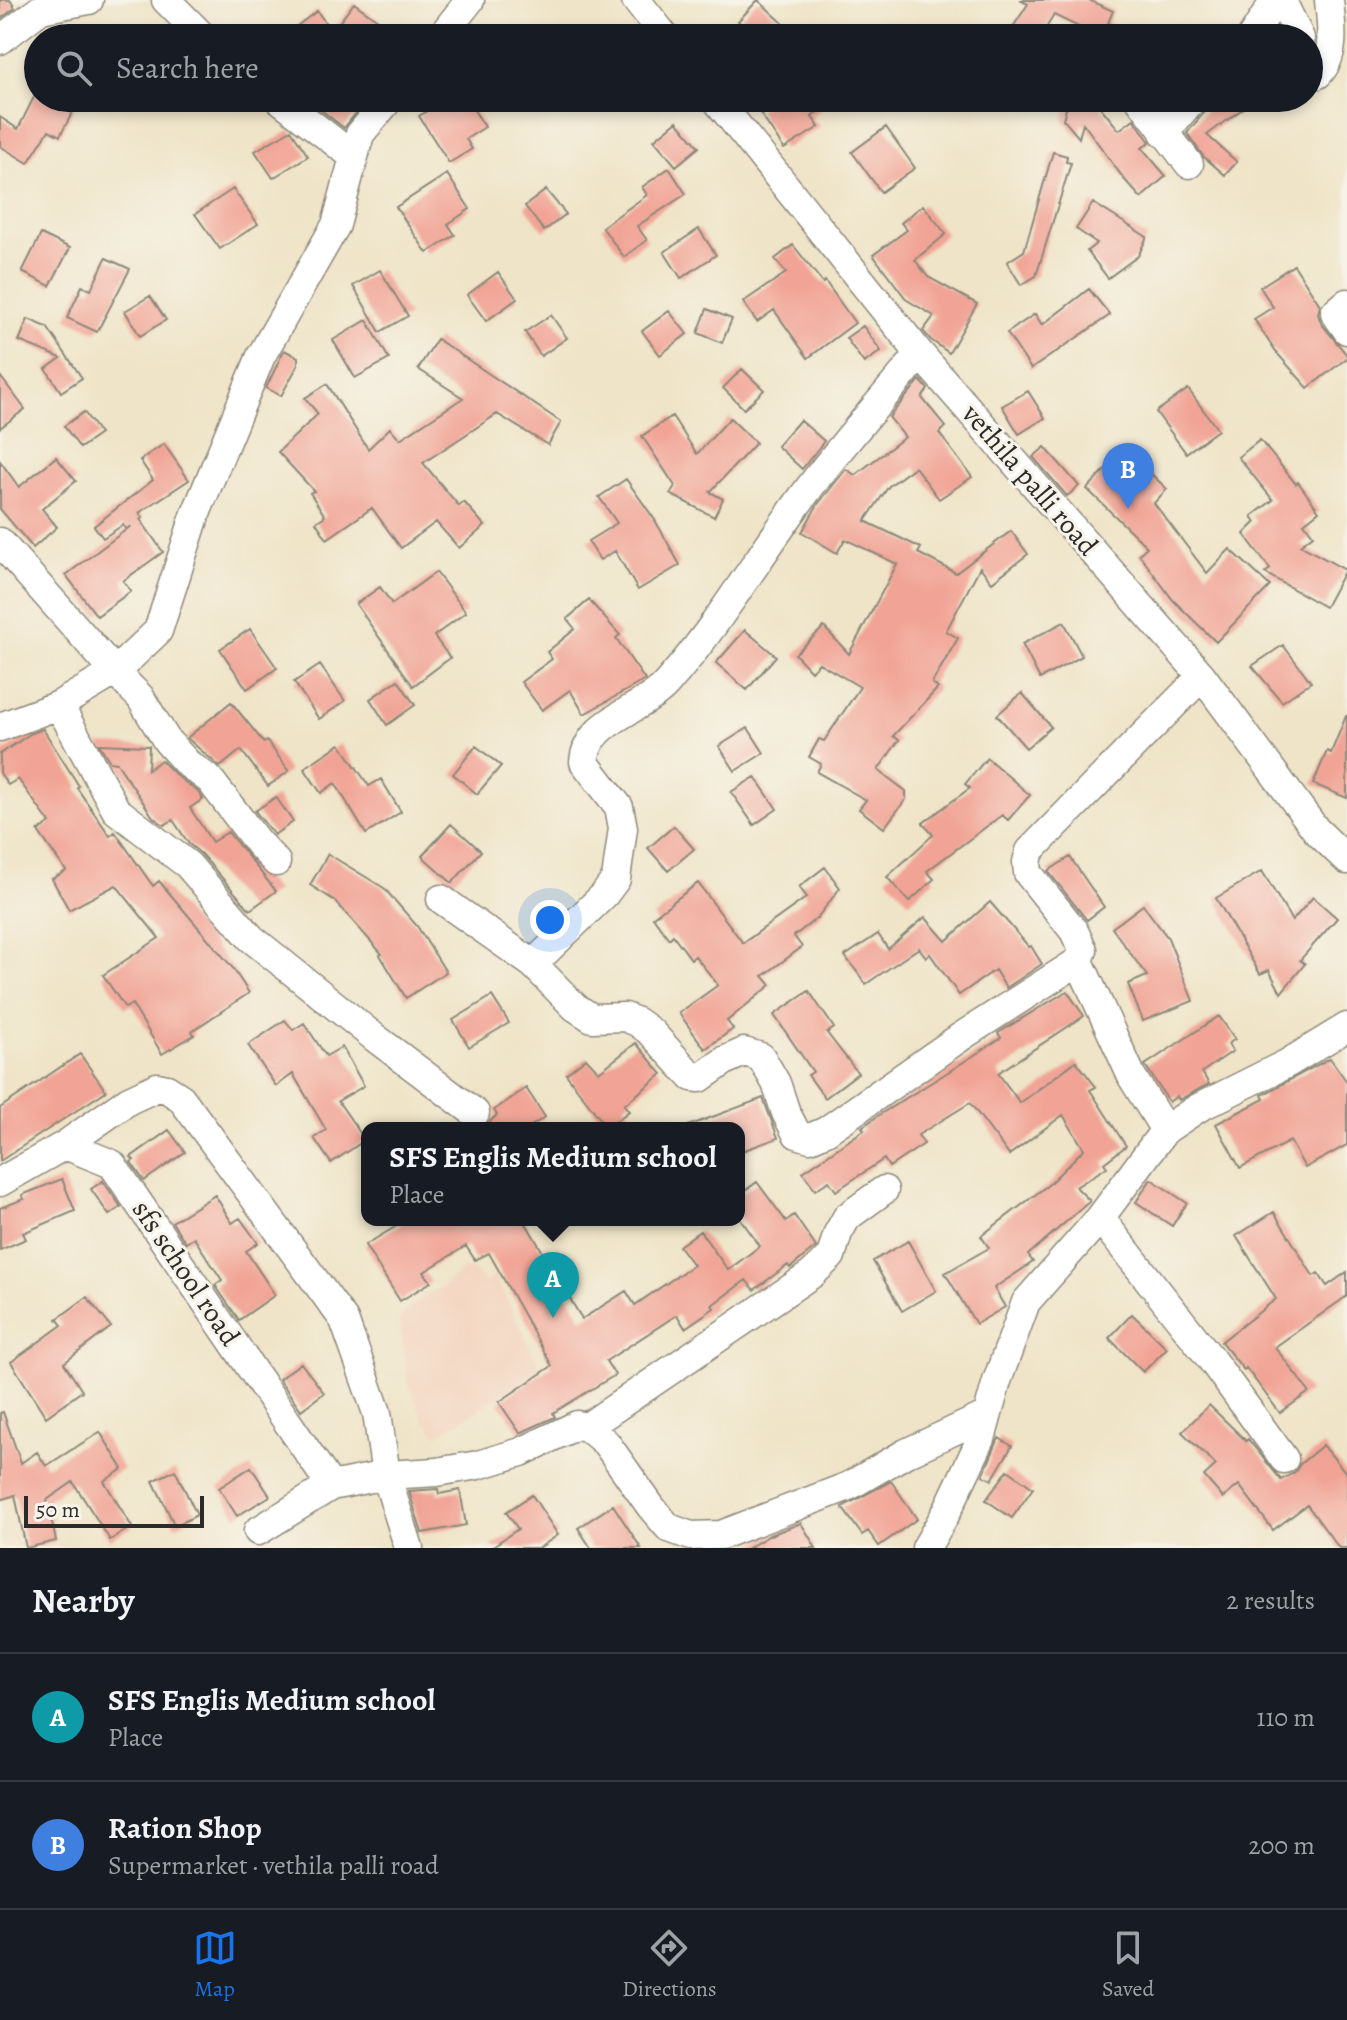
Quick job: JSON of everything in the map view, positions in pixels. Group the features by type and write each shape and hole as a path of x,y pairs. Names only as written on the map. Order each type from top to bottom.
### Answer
{"street":[{"path":"0,40 41,9 89,0"},
{"path":"166,0 190,24"},
{"path":"451,24 470,0"},
{"path":"636,0 655,24"},
{"path":"1323,69 1331,50 1329,0"},
{"path":"1260,24 1272,5 1283,3 1293,24"},
{"path":"296,112 354,157"},
{"path":"0,727 59,705 115,672 158,631 195,516 255,371 336,225 360,134 378,112"},
{"name":"vethila palli road","path":"726,112 920,354 1202,676 1316,830 1347,860"},
{"path":"1149,112 1189,164"},
{"path":"1164,133 1182,112"},
{"path":"1347,303 1335,313 1347,330"},
{"path":"533,964 604,895 616,879 623,828 619,807 584,762 585,747 601,729 665,686 706,635 804,494 920,354"},
{"path":"0,542 140,697 167,741 187,763 210,780 276,862"},
{"path":"441,899 533,964 575,1007 592,1018 625,1017 637,1022 651,1032 692,1077 700,1078 744,1052 761,1057 776,1083 793,1129 802,1138 810,1138 826,1131 962,1036 1079,961 1083,950 1074,931 1028,873 1030,851 1202,676"},
{"path":"59,705 116,810 188,865 251,938 475,1113"},
{"path":"1079,961 1094,988 1109,1031 1126,1065 1165,1130"},
{"path":"926,1548 981,1439 1026,1302 1100,1218 1165,1130 1198,1108 1276,1070 1347,1027"},
{"path":"0,1182 65,1145 129,1100 157,1087 181,1098 344,1320 377,1413 386,1475 409,1548"},
{"name":"sfs school road","path":"65,1145 112,1164 331,1486"},
{"path":"587,1427 812,1274 831,1256 847,1217 884,1190"},
{"path":"1100,1218 1284,1459"},
{"path":"258,1531 331,1486 386,1475 437,1472 478,1465 521,1452 554,1433 577,1425 587,1427 606,1443 669,1528 691,1536 721,1535 849,1486 906,1453 987,1415"}],"shaded area":[{"path":"463,1269 474,1270 484,1282 495,1277 541,1369 438,1435 424,1421 408,1382 399,1320 412,1305 449,1282"}],"building":[{"path":"0,0 10,0 15,8 0,19"},
{"path":"758,0 784,24 741,24 738,21"},
{"path":"1020,0 1089,0 1113,11 1108,23 1110,24 1073,24 1054,15 1049,24 1015,24 1028,4"},
{"path":"354,3 383,24 338,24"},
{"path":"317,11 326,24 300,24"},
{"path":"26,112 73,112 60,136 49,130 28,163 0,146 0,117 18,129"},
{"path":"324,112 357,112 344,128"},
{"path":"426,112 475,112 485,127 466,139 472,149 449,163 419,116"},
{"path":"759,112 817,112 812,117 819,127 784,149"},
{"path":"1065,112 1104,112 1119,130 1134,119 1150,142 1142,148 1166,176 1141,198 1083,123 1079,138 1063,119"},
{"path":"1204,112 1238,112 1207,135 1237,162 1225,175 1203,156 1187,133"},
{"path":"677,121 699,147 676,166 654,140"},
{"path":"886,127 915,168 881,192 852,152"},
{"path":"291,130 308,156 273,178 255,151"},
{"path":"1053,152 1067,156 1066,162 1071,163 1036,276 1021,285 1007,262 1024,251"},
{"path":"669,168 686,194 637,226 647,240 624,257 602,227 647,195 642,187"},
{"path":"447,174 470,209 448,224 455,235 427,253 396,207"},
{"path":"233,189 258,224 220,249 195,214"},
{"path":"546,190 566,214 544,231 525,206"},
{"path":"1093,203 1147,237 1138,256 1108,278 1087,251 1097,243 1076,229"},
{"path":"923,205 946,234 915,260 928,277 977,304 949,353 923,331 934,316 907,300 873,255 907,230 901,223"},
{"path":"699,229 716,255 681,278 664,252"},
{"path":"41,234 70,248 50,286 22,272"},
{"path":"793,245 823,283 825,281 855,323 808,358 774,310 757,322 743,302 786,273 775,259"},
{"path":"106,258 130,269 97,332 67,318 82,286 91,290"},
{"path":"1294,265 1320,305 1318,314 1321,323 1347,355 1308,388 1275,351 1254,319 1273,307 1260,287"},
{"path":"380,270 408,316 380,332 353,286"},
{"path":"498,272 517,299 486,321 467,295"},
{"path":"1089,289 1110,315 1031,369 1007,333 1035,314 1042,325"},
{"path":"150,296 166,320 140,336 125,311"},
{"path":"707,309 732,319 722,343 698,333"},
{"path":"669,311 687,334 660,355 642,331"},
{"path":"551,315 567,338 541,356 525,332"},
{"path":"28,319 47,327 82,378 61,392 46,369 61,358 19,341"},
{"path":"367,320 389,359 355,378 333,340"},
{"path":"863,326 881,351 864,363 846,338"},
{"path":"437,339 561,422 548,445 497,414 423,463 459,506 464,502 485,526 459,548 436,522 401,548 372,508 327,539 316,522 325,516 310,493 314,491 278,452 318,414 305,398 327,384 368,449 390,428 400,439 463,398 418,369"},
{"path":"284,350 298,357 298,365 281,396 266,388"},
{"path":"742,369 764,390 744,409 723,388"},
{"path":"0,376 25,409 0,428"},
{"path":"920,380 928,389 922,398 946,427 939,433 972,477 939,499 915,467 889,486 865,521 921,548 918,553 956,573 1011,531 1028,554 992,582 980,567 946,631 958,638 932,683 938,688 893,736 899,740 878,770 906,791 906,799 884,828 859,809 866,800 817,772 821,764 809,757 819,739 824,741 860,687 819,663 811,671 795,654 824,627 849,654 897,564 845,539 837,553 802,532 818,504 846,469 855,475 905,437 889,417"},
{"path":"1188,389 1218,430 1186,453 1156,412"},
{"path":"1028,391 1045,418 1019,434 1002,406"},
{"path":"84,412 100,434 80,448 64,426"},
{"path":"672,416 697,454 730,418 756,443 710,492 723,499 714,517 670,494 675,486 642,436"},
{"path":"800,420 824,441 802,469 777,446"},
{"path":"1260,440 1319,511 1304,523 1313,535 1300,545 1345,570 1325,607 1265,573 1270,569 1244,534 1256,522 1252,516 1273,500 1238,457"},
{"path":"164,444 189,480 139,513 163,552 123,581 131,591 97,616 66,575 131,526 126,529 123,525 103,538 94,526 153,480 140,460"},
{"path":"1045,447 1079,486 1067,496 1033,457"},
{"path":"1125,449 1167,489 1154,503 1207,573 1230,549 1270,586 1216,642 1173,600 1139,554 1147,547 1087,489"},
{"path":"56,457 76,481 42,509 57,527 33,548 0,509 0,461 19,487"},
{"path":"626,479 655,520 680,565 638,590 615,551 600,560 588,541 617,523 599,497"},
{"path":"436,572 466,612 434,636 450,658 413,686 356,604 380,587 392,604"},
{"path":"589,600 620,635 616,638 645,680 584,714 570,690 542,710 521,682 552,659 547,652 575,629 567,619"},
{"path":"1064,622 1082,656 1040,679 1022,644"},
{"path":"250,629 277,668 247,689 220,649"},
{"path":"745,630 776,656 747,690 716,663"},
{"path":"1283,645 1311,682 1282,702 1252,666"},
{"path":"320,665 345,701 319,719 294,682"},
{"path":"398,680 415,705 387,725 370,699"},
{"path":"1022,693 1051,727 1026,748 997,715"},
{"path":"231,702 264,743 267,741 289,771 268,786 241,750 220,767 187,738"},
{"path":"1346,716 1347,798 1313,784 1327,751 1331,753"},
{"path":"748,728 764,753 735,771 719,746"},
{"path":"43,729 79,786 77,788 110,836 115,832 153,886 159,881 232,967 249,993 192,1031 194,1035 162,1054 132,1004 125,1008 103,975 159,938 116,885 69,910 52,879 66,871 38,831 50,823 18,779 8,785 0,773 0,754"},
{"path":"99,744 149,746 148,770 161,760 198,792 203,799 190,808 212,842 228,832 276,891 250,910 189,844 173,820 164,825 153,817 117,763 110,762"},
{"path":"340,744 369,786 381,779 401,812 366,834 335,783 321,793 304,768"},
{"path":"476,746 501,766 477,794 453,774"},
{"path":"987,758 1030,795 1008,820 1002,815 927,871 934,879 909,902 887,877 933,835 923,823 970,788 965,784"},
{"path":"755,777 777,809 754,825 731,792"},
{"path":"276,797 293,822 274,835 255,811"},
{"path":"451,824 481,851 452,883 422,856"},
{"path":"674,826 694,849 668,871 648,848"},
{"path":"328,854 384,888 417,926 446,972 406,998 382,954 335,901 310,885"},
{"path":"1070,857 1104,907 1087,920 1048,871"},
{"path":"825,867 840,888 817,918 794,936 802,947 763,976 771,985 727,1021 733,1029 705,1049 679,1013 718,985 695,956 691,959 673,935 669,939 653,917 698,883 743,943 807,897 799,887"},
{"path":"1262,871 1292,921 1313,897 1337,918 1300,960 1305,964 1281,993 1269,970 1260,974 1216,898"},
{"path":"990,902 1031,946 1042,964 1006,988 995,970 959,995 930,954 926,957 919,948 866,984 845,956 878,934 888,949 925,917 946,941"},
{"path":"1143,905 1168,938 1193,1001 1143,1021 1128,984 1147,976 1112,928"},
{"path":"809,991 834,1028 827,1033 858,1073 825,1098 808,1075 813,1072 774,1015"},
{"path":"1067,991 1084,1016 998,1073 1020,1103 1076,1061 1096,1087 1090,1090 1126,1146 1104,1163 1107,1167 1076,1187 1090,1201 1028,1255 1033,1262 994,1288 1005,1307 976,1324 945,1273 989,1248 981,1236 1048,1185 1084,1149 1063,1115 1009,1155 970,1103 918,1135 924,1144 889,1167 884,1159 836,1191 829,1181 815,1190 803,1172 864,1130 862,1127 882,1113 1001,1038 998,1033"},
{"path":"492,996 509,1023 469,1047 453,1020"},
{"path":"1219,1016 1235,1039 1228,1044 1233,1051 1202,1072 1209,1084 1169,1102 1145,1065"},
{"path":"285,1020 293,1030 304,1023 326,1056 342,1047 364,1086 338,1101 361,1134 361,1143 331,1163 314,1138 326,1130 293,1074 276,1086 248,1045"},
{"path":"636,1043 662,1074 624,1105 629,1111 615,1122 602,1122 566,1074 586,1058 599,1072"},
{"path":"80,1054 106,1091 0,1161 0,1108"},
{"path":"1330,1058 1347,1082 1347,1145 1305,1168 1290,1141 1240,1168 1216,1124 1264,1099 1262,1095"},
{"path":"526,1088 545,1117 537,1122 489,1122 497,1115 494,1110"},
{"path":"763,1098 778,1138 745,1150 745,1122 699,1122"},
{"path":"169,1130 185,1152 144,1181 131,1157"},
{"path":"62,1179 75,1211 23,1233 26,1239 0,1250 0,1208 24,1199 22,1195"},
{"path":"1151,1179 1187,1203 1172,1226 1136,1202"},
{"path":"103,1181 121,1207 109,1215 91,1189"},
{"path":"757,1182 786,1221 794,1215 816,1247 790,1268 788,1265 754,1290 746,1280 685,1328 677,1315 606,1361 615,1375 553,1413 555,1417 520,1433 499,1402 552,1366 489,1253 475,1260 466,1246 424,1272 431,1282 400,1301 365,1245 397,1226 528,1226 582,1319 626,1291 635,1305 693,1265 679,1246 700,1231 728,1270 760,1246 745,1225 745,1191"},
{"path":"215,1195 232,1223 240,1218 258,1243 246,1251 275,1295 239,1320 215,1285 222,1280 194,1238 186,1243 172,1222"},
{"path":"1274,1212 1313,1276 1318,1273 1327,1286 1347,1272 1347,1296 1275,1347 1309,1392 1280,1413 1246,1368 1244,1370 1221,1342 1276,1299 1236,1236"},
{"path":"908,1241 936,1291 902,1311 873,1261"},
{"path":"87,1297 111,1327 64,1363 82,1391 46,1417 11,1362 62,1325 57,1319"},
{"path":"1132,1314 1167,1348 1143,1372 1109,1338"},
{"path":"301,1363 324,1393 301,1410 279,1379"},
{"path":"1209,1405 1246,1441 1248,1439 1281,1480 1295,1472 1323,1445 1347,1474 1347,1548 1339,1548 1307,1505 1273,1530 1239,1485 1223,1498 1204,1476 1216,1465 1182,1432"},
{"path":"3,1412 21,1463 37,1452 46,1466 100,1432 123,1469 104,1481 132,1527 110,1540 73,1482 47,1500 56,1541 26,1548 15,1495 0,1500 0,1413"},
{"path":"999,1438 1012,1446 992,1480 983,1475"},
{"path":"251,1467 270,1496 237,1516 219,1488"},
{"path":"175,1470 197,1515 175,1526 153,1481"},
{"path":"1008,1470 1033,1488 1012,1518 986,1500"},
{"path":"891,1481 917,1519 879,1546 868,1531 862,1535 842,1507"},
{"path":"438,1489 439,1494 460,1490 466,1525 422,1533 409,1491"},
{"path":"532,1495 558,1535 539,1548 490,1548 518,1529 506,1512"},
{"path":"613,1505 641,1548 591,1548 578,1528"},
{"path":"801,1523 816,1548 748,1548 770,1535"}],"place":[{"name":"Ration Shop","path":"1128,509"},
{"name":"SFS Englis Medium school","path":"553,1318"}]}
